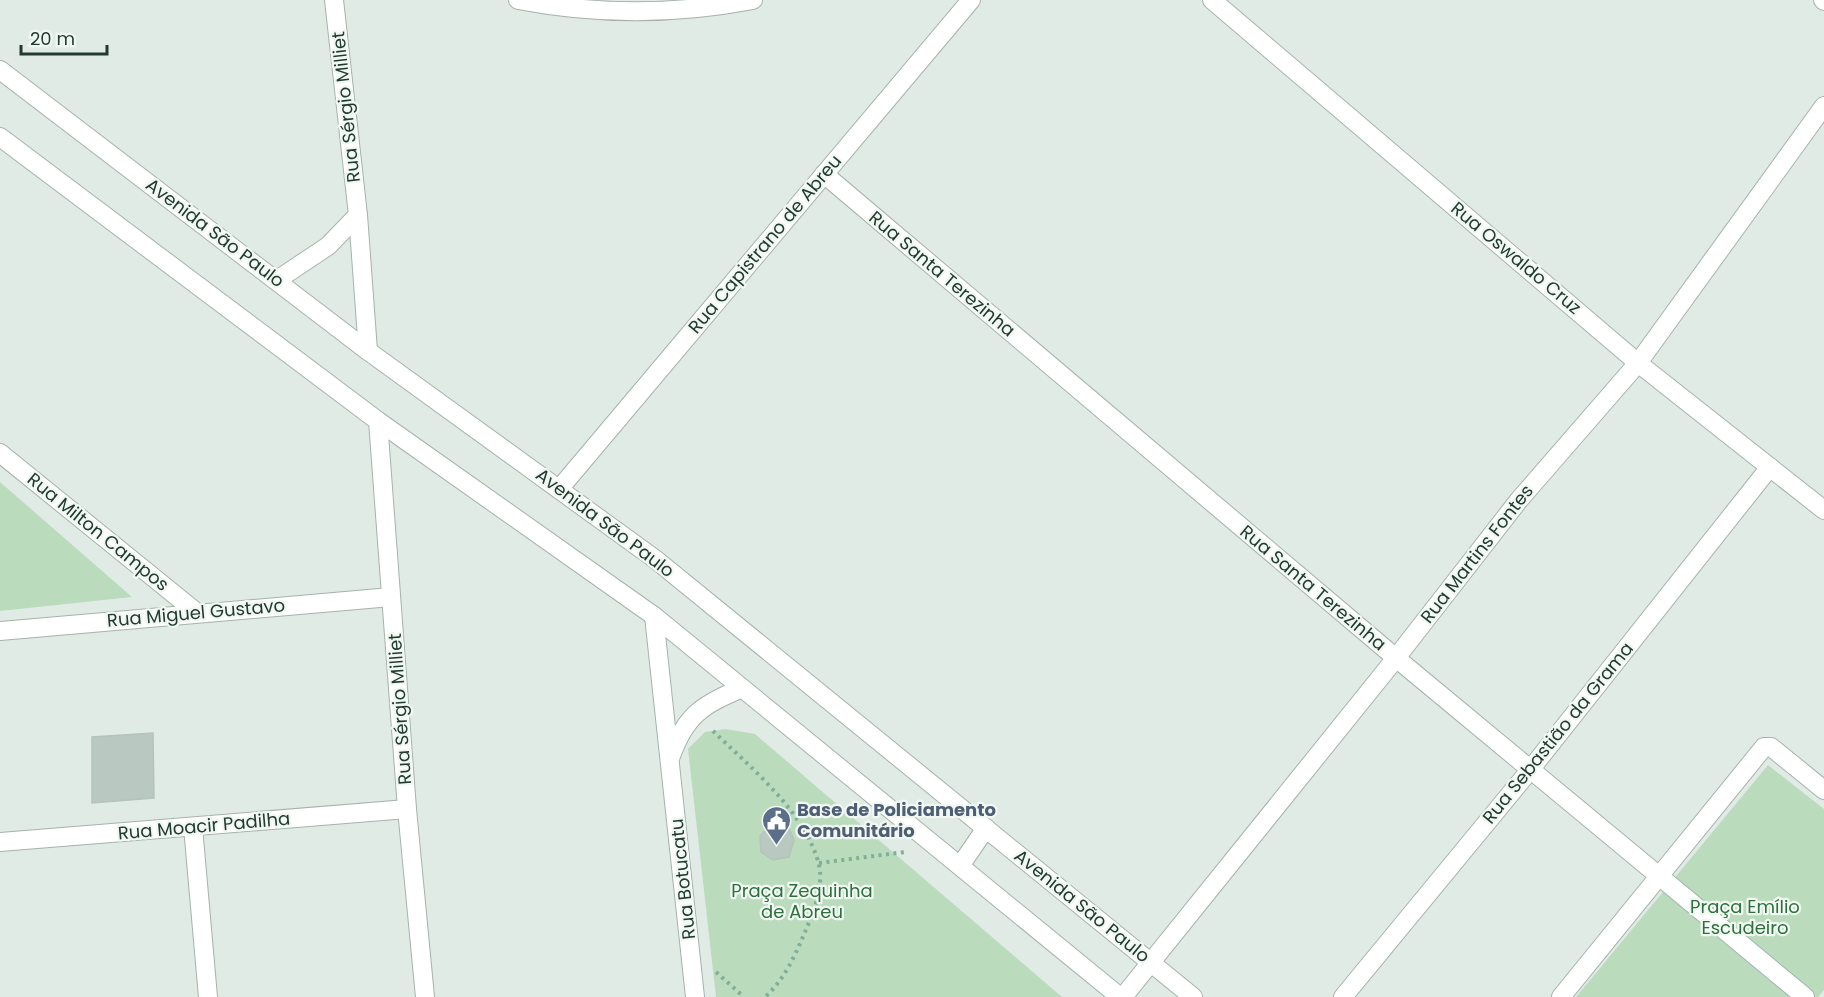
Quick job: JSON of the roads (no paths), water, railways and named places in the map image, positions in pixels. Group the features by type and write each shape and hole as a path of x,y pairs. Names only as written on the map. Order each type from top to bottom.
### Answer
{"street":[{"name":"Rua Sérgio Milliet","path":"334,0 358,214 368,351"},
{"path":"518,0 562,7 656,12 710,8 753,0"},
{"name":"Rua Capistrano de Abreu","path":"560,488 971,0"},
{"name":"Rua Oswaldo Cruz","path":"1212,0 1638,363 1824,510"},
{"name":"Avenida São Paulo","path":"0,70 368,351 655,558 1193,997"},
{"name":"Rua Martins Fontes","path":"1121,997 1153,963 1519,500 1638,363 1824,106"},
{"path":"0,137 378,421 654,616 1121,997"},
{"name":"Rua Santa Terezinha","path":"824,174 1396,658 1805,997"},
{"path":"277,280 327,246 358,214"},
{"name":"Rua Sérgio Milliet","path":"378,421 407,809 425,997"},
{"name":"Rua Milton Campos","path":"0,453 196,612"},
{"name":"Rua Sebastião da Grama","path":"1343,997 1530,770 1770,467"},
{"name":"Rua Miguel Gustavo","path":"0,631 196,612 391,597"},
{"name":"Rua Botucatu","path":"654,616 695,997"},
{"name":"Rua Botucatu","path":"670,760 679,734 694,713 712,701 742,688"},
{"path":"1561,997 1764,747 1771,747 1824,790"},
{"name":"Rua Moacir Padilha","path":"0,842 407,809"},
{"path":"193,826 208,997"},
{"path":"960,866 986,828"}],"place":[{"name":"Base de Policiamento Comunitário","path":"776,846"}],"park label":[{"name":"Praça Zequinha de Abreu","path":"802,901"},
{"name":"Praça Emílio Escudeiro","path":"1745,917"}]}
